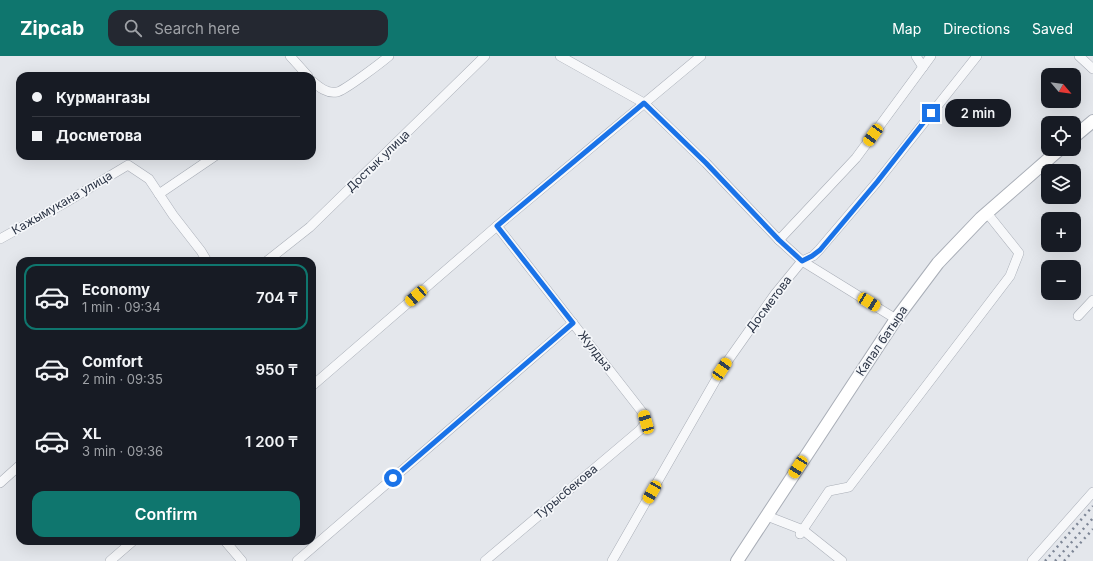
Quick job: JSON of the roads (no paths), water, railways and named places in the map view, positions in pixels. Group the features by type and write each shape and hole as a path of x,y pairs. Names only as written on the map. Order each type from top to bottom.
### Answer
{"main road":[{"path":"1081,132 1091,125"},
{"name":"Капал батыра","path":"737,561 896,319 938,263 987,213 1052,156"}],"street":[{"path":"290,56 304,72"},
{"path":"316,84 327,92 338,92 389,56"},
{"name":"Достык улица","path":"272,257 310,227 484,56"},
{"path":"560,56 644,103 706,163 779,240 802,261 896,319"},
{"path":"316,383 497,226 701,56"},
{"path":"916,56 923,67"},
{"path":"779,240 856,158 931,56"},
{"name":"Досметова","path":"612,561 722,369 771,299 802,261 820,250 877,182 977,56"},
{"path":"1079,56 1093,69"},
{"path":"159,194 209,160"},
{"name":"Кажымукана улица","path":"0,239 63,204 128,165 149,179 173,215 205,257"},
{"path":"802,532 829,492 848,487 1010,276 1018,253 987,213"},
{"name":"Жулдыз","path":"497,226 643,413 646,422"},
{"path":"1078,316 1093,300"},
{"path":"316,545 573,323"},
{"name":"Турысбекова","path":"485,561 640,430 646,422"},
{"path":"0,483 16,469"},
{"path":"1032,561 1093,492"},
{"path":"766,516 802,532 842,561"},
{"path":"110,561 128,545"},
{"path":"228,545 242,561"},
{"path":"297,561 316,545"}],"railway":[{"path":"1045,561 1093,506"},
{"path":"1055,561 1093,518"},
{"path":"1064,561 1093,529"}]}
